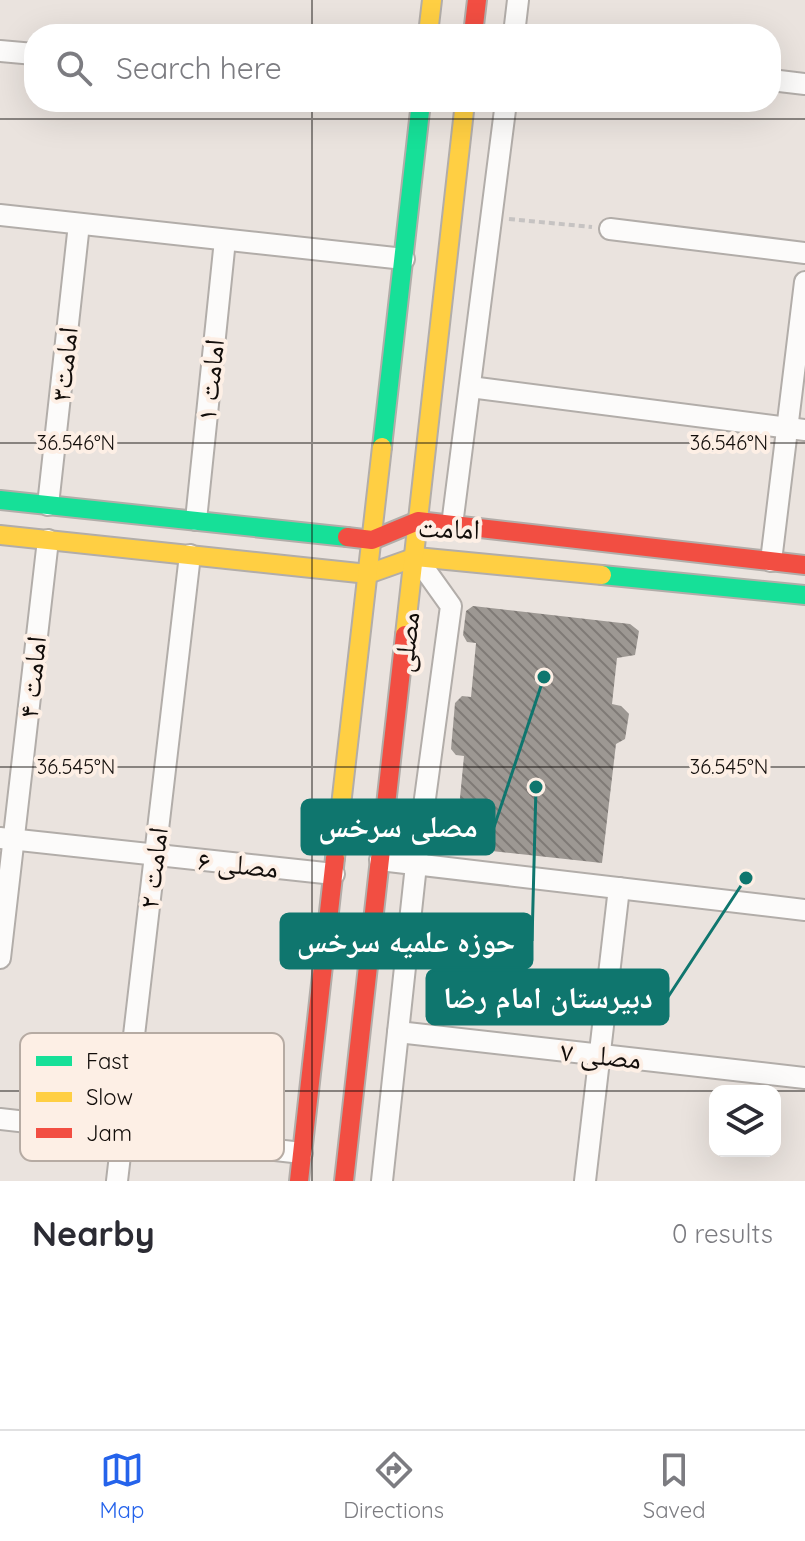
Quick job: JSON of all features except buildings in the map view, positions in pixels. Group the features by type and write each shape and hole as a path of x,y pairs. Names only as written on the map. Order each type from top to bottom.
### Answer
{"street":[{"path":"429,24 432,0"},
{"path":"474,24 477,0"},
{"path":"515,24 518,0"},
{"path":"0,51 24,53"},
{"path":"781,81 805,84"},
{"name":"مصلی","path":"344,1181 324,1156 334,874 420,112"},
{"name":"مصلی","path":"299,1181 324,1156 380,860 464,112"},
{"path":"452,525 505,112"},
{"path":"0,215 404,259"},
{"name":"امامت۳","path":"48,505 79,224"},
{"path":"610,229 805,253"},
{"name":"امامت ۱","path":"196,520 225,240"},
{"path":"767,590 796,430 805,282"},
{"path":"470,387 796,430"},
{"name":"امامت","path":"0,500 372,540 418,521 805,565"},
{"name":"امامت","path":"0,535 368,574 416,557 805,595"},
{"name":"امامت ۴","path":"0,958 7,839 48,540"},
{"name":"امامت ۲","path":"134,1033 190,555"},
{"path":"382,1181 416,865 451,606 416,557"},
{"name":"مصلی ۶","path":"7,839 334,874"},
{"path":"380,860 805,910"},
{"path":"585,1181 619,888"},
{"name":"مصلی ۷","path":"398,1032 805,1078"},
{"path":"0,1119 20,1121"},
{"path":"284,1151 324,1156"},
{"name":"امامت ۲","path":"117,1181 120,1161"}],"path":[{"path":"491,217 610,229"}],"traffic: fast":[{"path":"382,447 420,112"},
{"path":"0,500 347,537"},
{"path":"602,575 805,595"}],"traffic: slow":[{"path":"429,24 432,0"},
{"path":"405,635 464,112"},
{"path":"335,858 382,447"},
{"path":"0,535 368,574 416,557 602,575"}],"traffic: jam":[{"path":"474,24 477,0"},
{"path":"347,537 372,540 418,521 805,565"},
{"path":"344,1181 405,635"},
{"path":"299,1181 335,858"}],"place":[{"name":"مصلی سرخس","path":"544,677"},
{"name":"حوزه علمیه سرخس","path":"536,787"},
{"name":"دبیرستان امام رضا","path":"746,878"}]}
